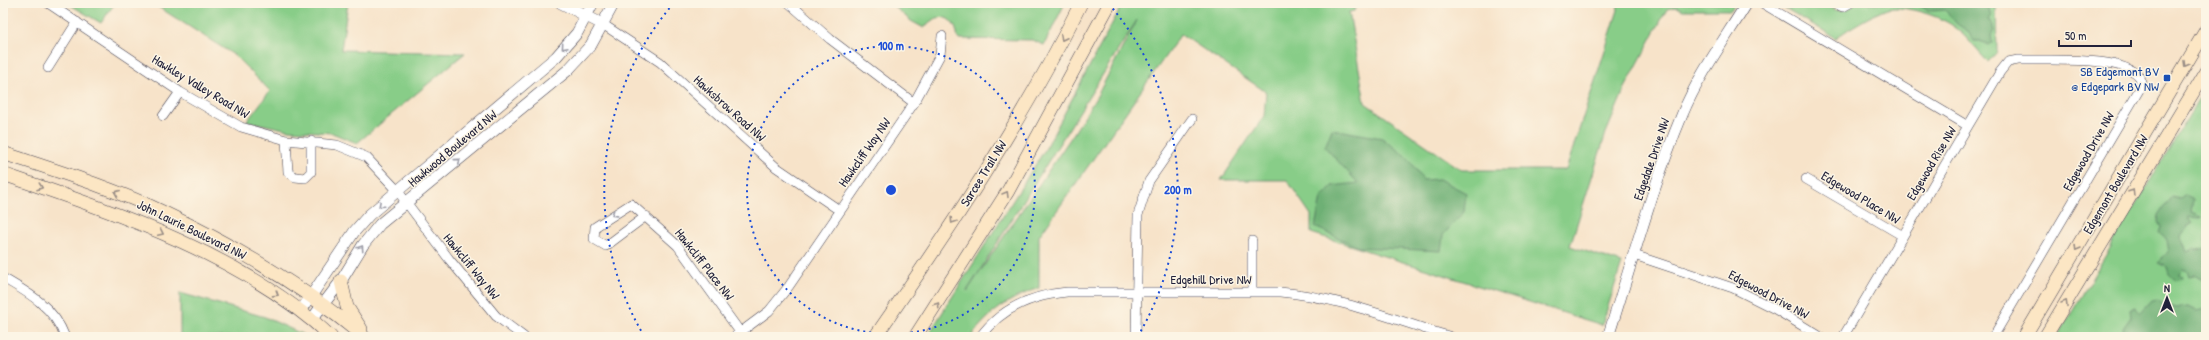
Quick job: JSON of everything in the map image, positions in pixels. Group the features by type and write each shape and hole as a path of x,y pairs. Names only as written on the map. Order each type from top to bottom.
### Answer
{"main road":[{"name":"Sarcee Trail NW","path":"875,337 959,212 1005,138 1060,45 1081,3"},
{"path":"915,337 1008,191 1110,3"},
{"name":"Edgemont Boulevard NW","path":"2024,337 2206,30"},
{"name":"Edgemont Boulevard NW","path":"2045,337 2206,71"},
{"name":"John Laurie Boulevard NW","path":"3,153 82,180 163,212 228,244 324,304 365,337"},
{"name":"John Laurie Boulevard NW","path":"3,174 159,231 240,272 301,311 331,337"},
{"path":"341,281 347,307 365,337"}],"street":[{"name":"Hawkley Valley Road NW","path":"48,3 180,92 241,127 286,140 337,144 366,157 407,203"},
{"path":"561,3 604,25"},
{"name":"Hawkwood Boulevard NW","path":"301,311 354,232 369,215 556,57 577,33 593,3"},
{"name":"Hawkwood Boulevard NW","path":"312,319 341,281 363,245 380,224 568,70 591,45 604,25 614,3"},
{"path":"789,3 830,40 914,103"},
{"name":"Edgedale Drive NW","path":"1608,337 1634,255 1682,115 1706,69 1747,3"},
{"name":"Edgewood Rise NW","path":"1762,3 1968,126 1843,337"},
{"path":"1833,3 1842,7 1850,3"},
{"path":"48,68 77,22"},
{"name":"Hawksbrow Road NW","path":"604,25 660,62 776,167 839,210"},
{"name":"Hawkcliff Way NW","path":"737,334 769,311 789,286 839,210 914,103 940,56 942,36"},
{"name":"Edgewood Drive NW","path":"1968,126 2004,66 2013,61 2100,62 2131,69 2141,80 2139,90 1993,337"},
{"path":"163,116 180,92"},
{"path":"1136,337 1136,228 1144,195 1158,167 1192,119"},
{"path":"286,140 288,172 295,177 300,178 305,178 310,172 311,141"},
{"name":"Edgewood Place NW","path":"1806,180 1903,236"},
{"name":"Hawkcliff Way NW","path":"407,203 496,316 524,337"},
{"name":"Hawkcliff Place NW","path":"646,216 606,246 594,239 596,227 631,204 646,216 678,246 737,334"},
{"path":"1252,241 1252,292"},
{"name":"Edgewood Drive NW","path":"1634,255 1733,288 1775,309 1821,337"},
{"path":"3,278 31,294 45,306 57,319 65,337"},
{"name":"Edgehill Drive NW","path":"980,337 1006,311 1039,296 1067,292 1252,292 1306,294 1334,301 1451,337"}],"green space":[{"path":"67,3 115,3 101,23"},
{"path":"152,3 235,3 237,5 239,3 348,3 341,50 465,53 357,143 332,133 289,130 247,121 270,91 234,55"},
{"path":"890,3 1065,3 1044,45 1032,40 958,39 957,31 954,25 946,18 941,17 935,19 924,28 911,21"},
{"path":"1123,3 1357,3 1354,11 1349,12 1365,103 1462,170 1566,170 1618,10 1617,3 1735,3 1731,10 1683,10 1677,7 1667,9 1625,88 1606,133 1570,246 1622,263 1602,325 1311,233 1311,215 1287,180 1221,180 1264,116 1266,92 1181,34 1039,236 1039,288 1019,296 1001,307 985,320 971,337 927,337 1046,148","holes":["1137,20 1097,96 1074,133 967,291"]},
{"path":"1776,3 1828,3 1834,9 1845,10 1855,3 1996,3 1997,52 1988,62 1956,28 1923,12 1903,8 1887,9 1875,14 1836,38"},
{"path":"1909,3 1987,3 1991,15 1988,20 1992,23 1994,31 1991,35 1992,42 1988,45 1980,41 1974,41 1969,32 1957,24 1945,10 1931,11"},
{"path":"2206,87 2206,337 2057,337"},
{"path":"1332,129 1382,138 1409,159 1423,180 1439,179 1466,193 1464,212 1443,235 1441,251 1358,247 1315,227 1321,198 1332,186 1358,183 1325,147"},
{"path":"2186,195 2193,199 2191,212 2201,216 2200,218 2189,217 2189,220 2193,223 2187,227 2181,236 2187,252 2194,249 2206,250 2206,282 2194,275 2189,276 2187,271 2183,269 2178,274 2182,277 2181,279 2176,281 2169,274 2167,267 2158,263 2169,252 2167,240 2159,233 2161,227 2158,222 2159,215 2171,197 2180,199"},
{"path":"180,293 265,317 308,337 180,337"},
{"path":"2158,300 2164,305 2177,308 2188,307 2196,311 2206,309 2206,337 2124,337 2123,328 2131,317 2130,310 2132,307 2135,307 2141,313 2152,301"}],"place":[{"name":"SB Edgemont BV @ Edgepark BV NW","path":"2167,78"}]}
